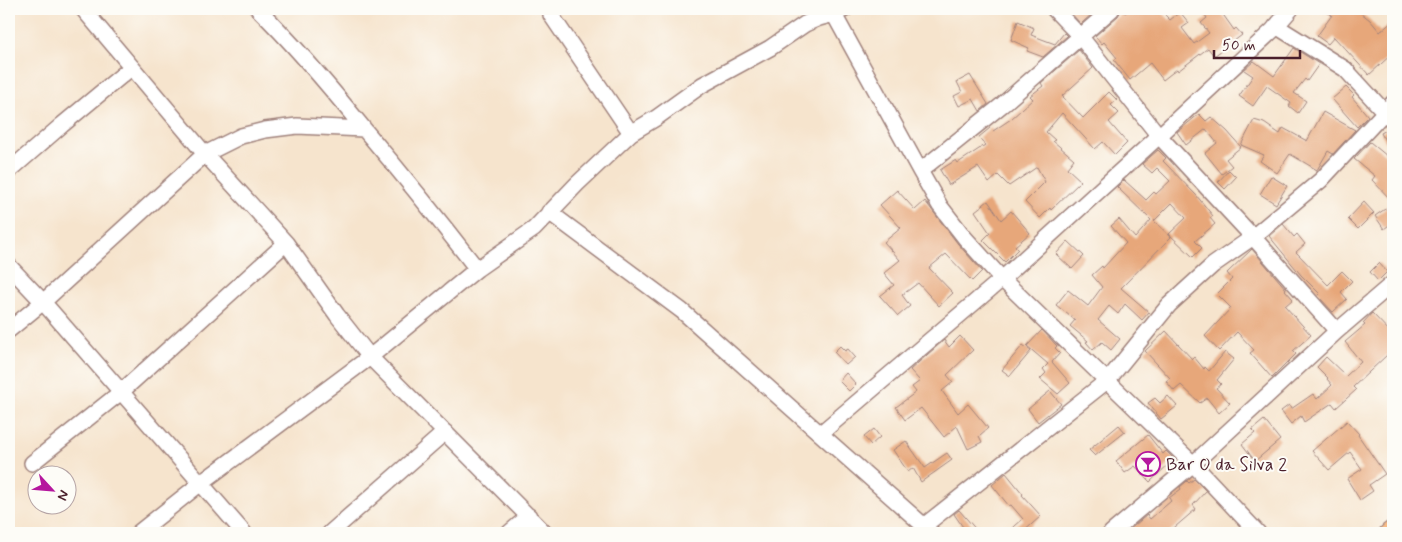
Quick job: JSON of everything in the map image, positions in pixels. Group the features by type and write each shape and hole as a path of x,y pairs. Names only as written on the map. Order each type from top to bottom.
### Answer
{"main road":[{"path":"1389,533 1393,530"}],"street":[{"path":"83,9 205,154 286,243 337,315 370,357 545,533"},
{"path":"258,9 288,38 425,202 477,269"},
{"path":"1054,9 1080,36 1159,136 1337,331"},
{"path":"920,172 1002,105 1112,9"},
{"path":"821,433 1002,279 1159,136 1276,26 1291,9"},
{"path":"138,533 201,483 370,357 477,269 534,229 549,212 631,133 656,118 702,85 770,48 805,24 836,11 920,172 940,206 965,238 1002,279 1193,464 1258,533"},
{"path":"551,15 631,133"},
{"path":"549,212 682,311 929,529 1108,380 1169,305 1214,265 1253,237 1321,180 1390,112 1345,69 1276,26"},
{"path":"9,171 62,124 132,67"},
{"path":"9,330 44,302 205,154 241,136 265,130 296,126 364,129"},
{"path":"32,463 121,392 286,243"},
{"path":"9,266 44,302 244,533"},
{"path":"1111,533 1193,464 1337,331 1393,283"},
{"path":"330,533 445,432"},
{"path":"509,533 529,516"}],"building":[{"path":"1067,9 1093,9 1095,11 1081,24"},
{"path":"1122,9 1125,13 1130,9 1159,9 1170,20 1180,12 1189,23 1182,28 1194,44 1209,33 1201,23 1207,18 1201,9 1219,9 1234,30 1236,28 1242,35 1214,56 1208,48 1163,80 1150,63 1130,80 1114,60 1117,58 1104,42 1102,44 1095,36 1118,16"},
{"path":"1321,9 1356,9 1370,20 1380,32 1393,21 1393,53 1369,75 1334,37 1328,44 1317,36 1332,15"},
{"path":"1018,21 1034,28 1031,35 1055,44 1064,33 1067,36 1043,57 1027,51 1029,48 1011,40"},
{"path":"1294,48 1319,64 1307,81 1305,79 1294,93 1306,101 1298,113 1289,106 1291,103 1267,86 1253,106 1239,96 1253,76 1244,70 1254,61 1274,76"},
{"path":"1079,50 1093,68 1062,96 1083,118 1109,92 1117,100 1111,105 1119,113 1109,122 1127,143 1115,155 1103,142 1095,149 1062,113 1046,132 1055,140 1053,141 1074,159 1067,168 1081,181 1040,218 1025,202 1045,182 1037,167 1009,186 998,175 989,183 978,167 949,185 940,170 956,160 958,163 985,145 979,137 990,128 993,131 1011,119 1033,99 1030,96 1043,86 1041,83"},
{"path":"970,75 988,104 980,111 973,99 959,106 954,96 962,92 957,82"},
{"path":"1346,87 1354,95 1352,97 1368,116 1357,127 1332,99"},
{"path":"1323,112 1355,130 1333,154 1328,151 1317,170 1290,154 1277,173 1260,161 1264,155 1241,145 1254,120 1264,123 1280,134 1283,128 1307,141"},
{"path":"1199,114 1206,121 1211,117 1241,147 1226,159 1232,166 1222,174 1205,153 1217,143 1206,129 1186,145 1177,132"},
{"path":"1388,129 1393,130 1393,156 1381,133"},
{"path":"1370,142 1393,161 1393,202 1372,180 1375,176 1354,159"},
{"path":"1158,150 1166,158 1163,161 1196,195 1213,216 1210,218 1215,224 1195,241 1202,248 1193,257 1169,234 1186,218 1172,203 1154,221 1171,237 1121,288 1149,312 1142,320 1125,304 1118,314 1109,306 1098,320 1120,339 1111,350 1102,342 1093,350 1086,342 1088,341 1070,326 1075,320 1056,305 1068,290 1088,306 1102,287 1092,275 1102,266 1103,268 1126,243 1111,226 1119,219 1135,238 1151,220 1117,187 1124,180 1146,200 1154,192 1156,194 1170,181 1157,168 1152,173 1142,164"},
{"path":"1229,170 1236,177 1225,189 1218,182"},
{"path":"1271,176 1287,186 1276,204 1260,194"},
{"path":"897,190 915,210 925,201 958,244 982,271 972,281 946,254 929,268 953,293 939,306 918,283 902,295 910,306 898,316 880,296 894,285 884,273 900,260 884,242 901,228 880,205"},
{"path":"988,201 1001,220 1011,211 1030,233 1015,246 1018,249 1005,262 983,240 990,233 975,211"},
{"path":"1364,202 1374,213 1358,229 1348,219"},
{"path":"1388,207 1393,214 1393,222 1384,229 1375,216"},
{"path":"1283,224 1294,237 1297,234 1305,244 1296,252 1328,285 1342,271 1352,281 1341,292 1347,299 1333,312 1318,296 1320,294 1301,275 1269,236"},
{"path":"1068,241 1084,256 1072,269 1056,254"},
{"path":"1252,249 1293,299 1285,306 1311,335 1293,351 1296,354 1272,378 1250,353 1254,350 1237,332 1219,351 1205,336 1231,308 1217,294 1232,279 1227,273"},
{"path":"1379,263 1387,272 1378,281 1370,272"},
{"path":"1372,313 1393,335 1393,362 1387,355 1353,387 1356,390 1336,408 1332,403 1304,422 1301,416 1291,424 1281,411 1289,405 1291,409 1313,394 1317,399 1332,385 1317,367 1326,357 1346,376 1361,362 1345,342 1365,325 1363,323"},
{"path":"1042,330 1057,346 1055,348 1060,353 1052,362 1070,383 1058,394 1040,379 1046,373 1043,369 1048,364 1027,346"},
{"path":"1166,331 1204,369 1205,367 1209,371 1225,352 1234,359 1217,380 1221,384 1216,388 1230,403 1219,413 1207,398 1200,403 1181,385 1174,391 1166,381 1170,378 1145,351"},
{"path":"960,336 973,350 947,375 953,382 942,391 958,413 968,404 988,428 979,436 982,442 968,449 957,426 944,437 921,408 905,420 896,407 916,392 912,387 920,381 910,370 944,340 949,347"},
{"path":"1023,345 1031,351 1010,376 1002,370"},
{"path":"840,346 845,351 848,349 855,357 846,365 834,352"},
{"path":"846,373 856,384 849,391 839,381"},
{"path":"1050,391 1061,404 1038,422 1028,409"},
{"path":"1168,396 1177,406 1161,419 1148,403 1155,398 1160,403"},
{"path":"1264,420 1280,440 1255,461 1242,444 1255,433 1252,430"},
{"path":"1347,421 1359,434 1385,474 1369,485 1373,491 1360,500 1347,479 1362,469 1350,452 1329,470 1312,451"},
{"path":"1119,425 1125,432 1095,456 1089,450"},
{"path":"874,429 880,437 871,445 864,437"},
{"path":"1148,435 1163,454 1166,451 1174,459 1150,482 1135,466 1125,473 1116,461"},
{"path":"906,441 925,468 947,453 952,460 921,482 913,468 908,472 893,450"},
{"path":"1006,473 1041,516 1022,533 1007,533 1023,519 1011,505 1009,506 992,485"},
{"path":"1194,479 1206,491 1193,505 1196,509 1168,533 1131,533 1129,530 1147,515 1150,519 1171,501 1169,498 1181,489 1180,487 1187,481 1189,483"},
{"path":"959,510 979,533 967,533 954,514"}],"place":[{"name":"Bar O da Silva 2","path":"1148,464"}]}
